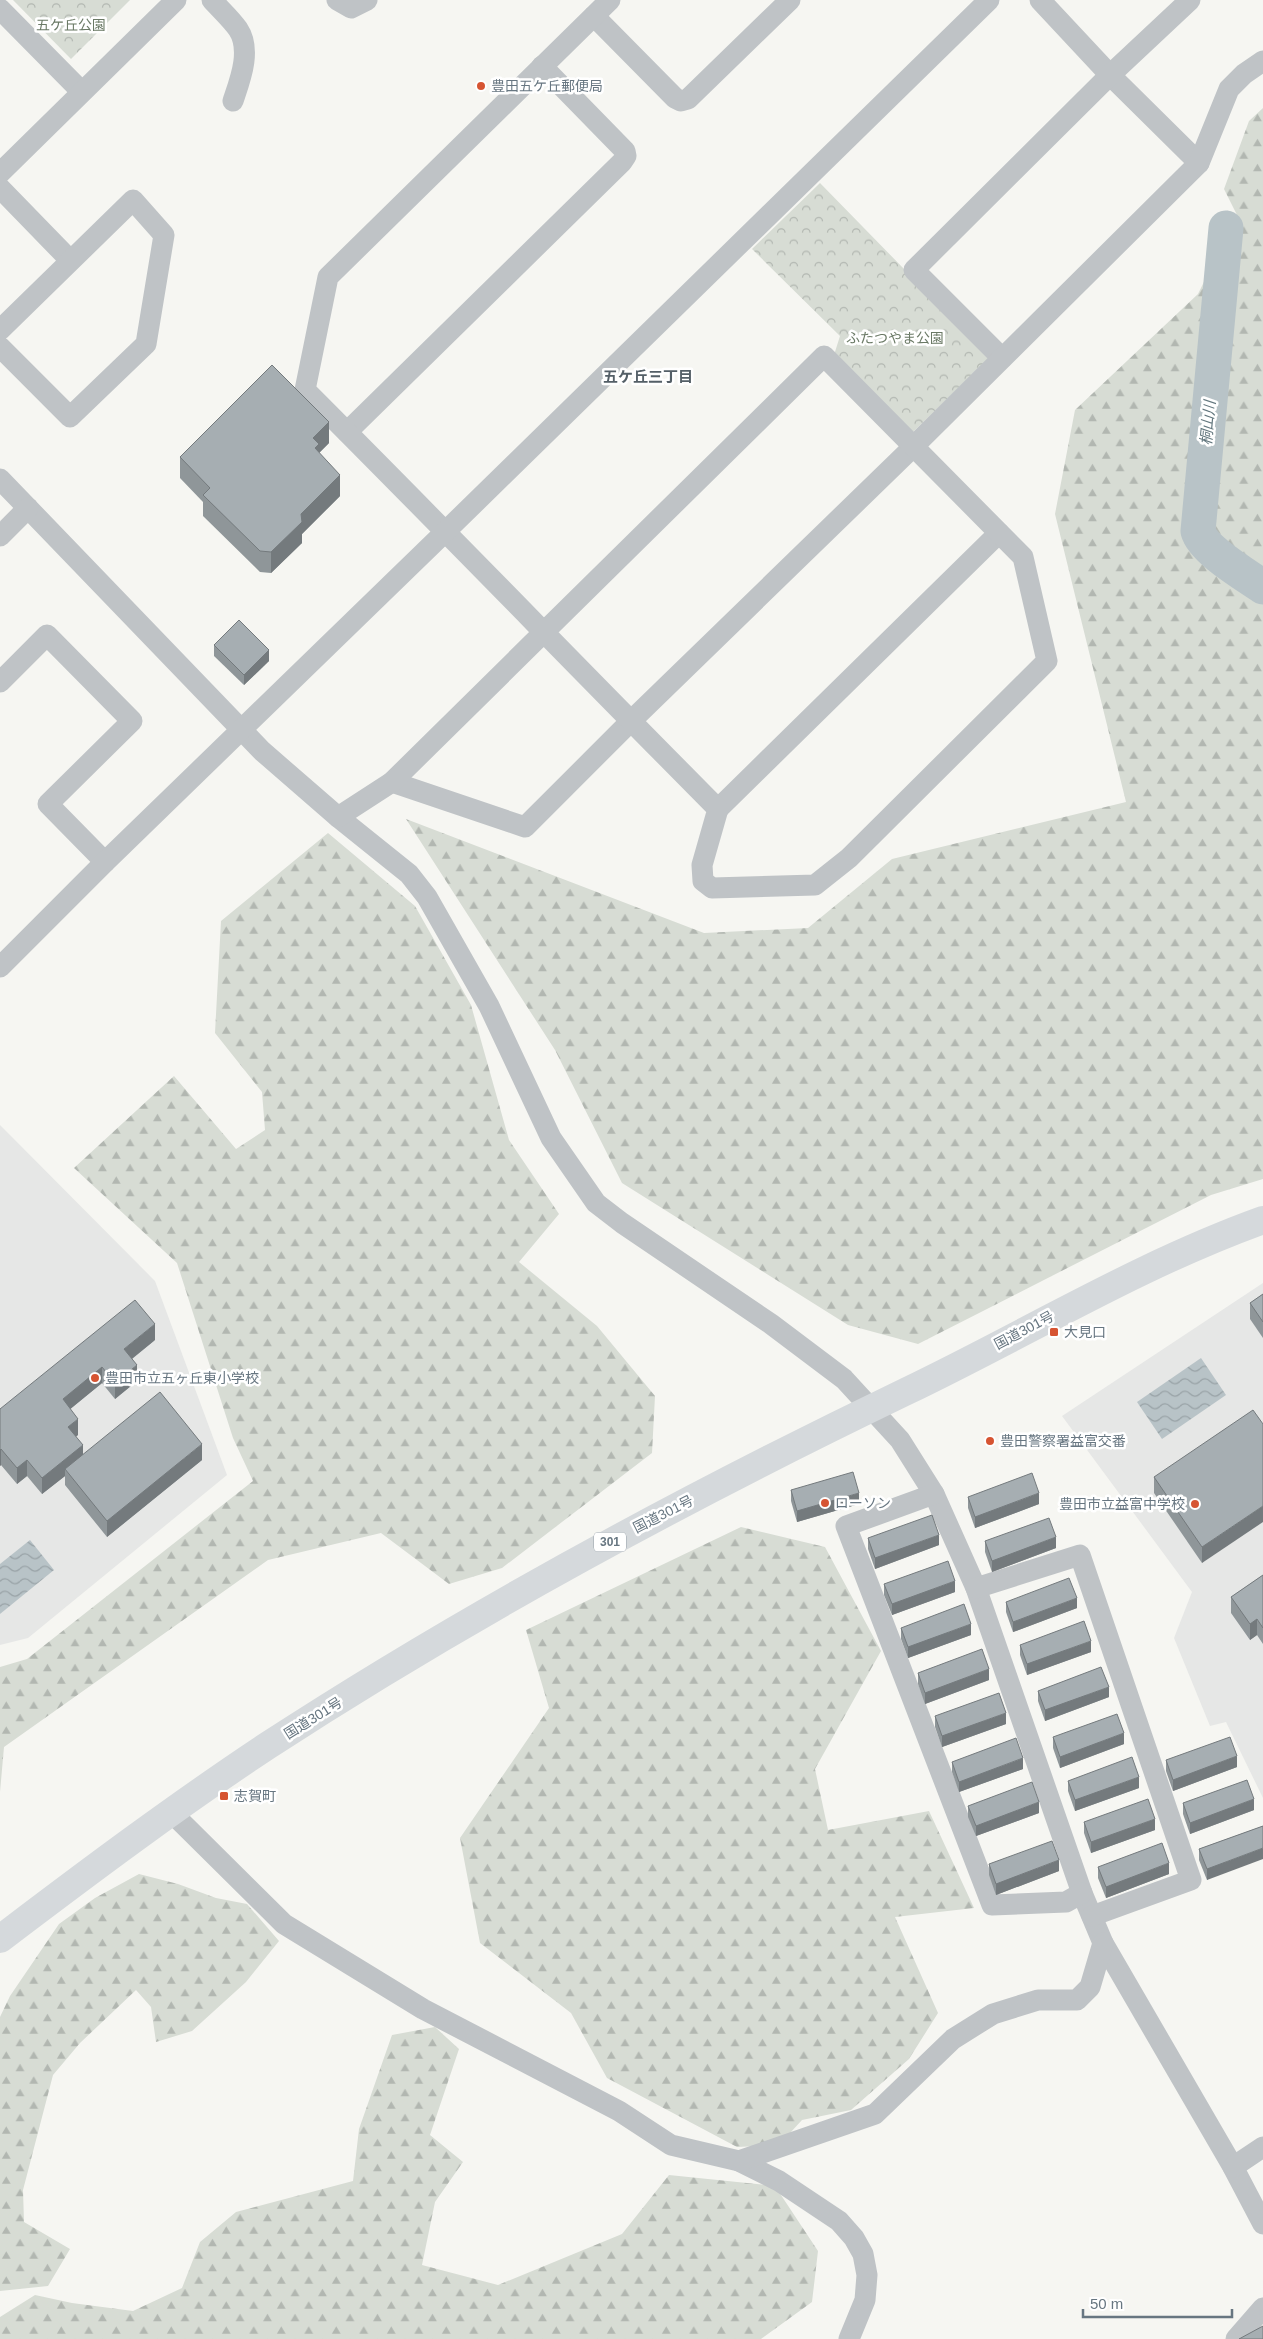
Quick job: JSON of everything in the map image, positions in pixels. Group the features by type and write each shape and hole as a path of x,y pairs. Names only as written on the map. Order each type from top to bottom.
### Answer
{"highway":[{"name":"国道301号","path":"0,1939 171,1812 268,1746 529,1586 636,1528 1111,1285 1235,1230 1263,1220"}],"street":[{"path":"0,173 81,91 176,0"},
{"path":"212,0 239,30 244,43 244,59 233,101"},
{"path":"337,0 351,8 367,0"},
{"path":"610,0 328,277 305,390 718,809"},
{"path":"594,16 675,98 681,101 688,99 790,0"},
{"path":"0,967 105,862 446,532 989,0"},
{"path":"1040,0 1110,74 1199,163"},
{"path":"1002,358 914,270 1110,74 1190,0"},
{"path":"0,9 81,91"},
{"path":"392,782 525,827 631,721 913,447 1199,163 1229,89 1244,74 1263,62"},
{"path":"347,432 626,156 625,151 542,66"},
{"path":"0,188 70,260"},
{"path":"0,330 133,200 164,235 146,344 70,417 0,347"},
{"path":"338,817 392,782 824,356 1023,557 1047,661 849,858 815,885 712,888 703,881 702,865 718,809 998,533"},
{"path":"0,479 262,751 338,817 409,874 427,896 489,1006 551,1138 596,1203 844,1379 900,1440 934,1494 976,1588 1082,1893 1103,1943 1233,2167 1263,2224"},
{"path":"0,536 28,508"},
{"path":"0,682 47,635 132,721 48,804 105,862"},
{"path":"934,1494 846,1526 992,1905 1066,1902 1082,1893"},
{"path":"976,1588 1080,1554 1191,1880 1092,1916"},
{"path":"171,1812 284,1924 423,2010 619,2111 671,2145 739,2161 779,2181 839,2222 854,2238 863,2254 867,2275 865,2300 850,2339"},
{"path":"739,2161 875,2114 953,2039 993,2014 1038,2000 1077,2000 1090,1987 1103,1943"},
{"path":"1233,2167 1263,2147"},
{"path":"1236,2339 1263,2308"}],"shaded area":[{"name":"豊田市立五ヶ丘東小学校","path":"0,1125 155,1281 227,1475 28,1638 0,1645"},
{"name":"豊田市立益富中学校","path":"1263,1283 1263,1798 1226,1722 1210,1726 1174,1638 1192,1592 1062,1416"}],"green space":[{"name":"五ケ丘公園","path":"13,0 130,0 71,59"},
{"path":"1263,108 1263,1179 1211,1195 918,1344 848,1325 622,1183 555,1050 406,819 704,933 808,928 892,859 1126,802 1055,514 1075,410 1198,294 1237,215 1224,189 1249,121"},
{"name":"ふたつやま公園","path":"820,183 990,357 912,433 834,355 840,336 752,249"},
{"path":"328,833 415,906 471,1005 509,1140 559,1214 519,1262 597,1326 655,1396 652,1453 502,1568 449,1584 381,1533 268,1560 4,1747 0,1792 0,1667 27,1659 253,1481 233,1438 177,1263 74,1168 174,1076 236,1149 265,1130 262,1092 215,1033 221,921"},
{"path":"741,1527 825,1547 881,1651 815,1769 828,1830 929,1811 974,1908 895,1917 938,2013 909,2059 851,2110 802,2120 779,2145 737,2147 607,2078 571,2013 480,1943 460,1838 549,1708 526,1630"},
{"path":"139,1874 178,1884 216,1898 247,1904 279,1941 246,1982 192,2031 156,2042 151,2007 136,1990 80,2043 53,2075 23,2190 24,2222 70,2249 48,2286 0,2291 0,2017 10,1996 59,1924 95,1898"},
{"path":"435,2027 459,2049 430,2135 463,2162 435,2202 422,2265 498,2285 622,2234 669,2175 775,2186 818,2251 812,2302 761,2339 0,2339 0,2317 35,2295 72,2303 133,2311 182,2288 200,2242 236,2212 353,2181 359,2129 392,2035"}],"water":[{"path":"1201,1358 1226,1395 1162,1439 1137,1402"},
{"path":"30,1540 54,1570 0,1614 0,1564"}],"building":[{"path":"272,365 329,422 313,438 319,444 315,448 340,475 301,514 302,522 271,552 260,551 203,495 210,488 180,457"},
{"path":"239,620 269,650 244,675 214,645"},
{"path":"1263,1294 1263,1322 1250,1303"},
{"path":"135,1300 155,1324 124,1349 137,1365 115,1383 102,1367 63,1399 78,1419 68,1427 83,1445 42,1478 27,1460 17,1468 0,1450 0,1409"},
{"path":"160,1392 202,1444 107,1521 65,1469"},
{"path":"1253,1410 1263,1424 1263,1506 1202,1547 1154,1477"},
{"path":"853,1472 859,1493 797,1511 791,1490"},
{"path":"1032,1473 1039,1493 975,1517 968,1497"},
{"path":"932,1515 939,1535 875,1558 868,1538"},
{"path":"1049,1518 1056,1537 992,1561 985,1541"},
{"path":"948,1561 955,1581 892,1604 884,1584"},
{"path":"1263,1575 1263,1628 1257,1619 1250,1624 1231,1597"},
{"path":"1069,1578 1077,1598 1013,1622 1006,1602"},
{"path":"964,1604 971,1624 908,1647 901,1628"},
{"path":"1084,1621 1091,1641 1027,1664 1020,1645"},
{"path":"982,1649 989,1669 925,1693 918,1673"},
{"path":"1101,1667 1109,1687 1045,1710 1038,1691"},
{"path":"999,1693 1006,1713 942,1736 935,1716"},
{"path":"1117,1714 1124,1733 1060,1757 1053,1737"},
{"path":"1230,1737 1237,1756 1173,1780 1166,1760"},
{"path":"1016,1738 1023,1758 959,1782 952,1762"},
{"path":"1132,1757 1139,1777 1075,1800 1068,1781"},
{"path":"1247,1780 1254,1799 1190,1823 1183,1803"},
{"path":"1032,1782 1039,1802 976,1826 968,1806"},
{"path":"1148,1799 1155,1819 1091,1842 1084,1822"},
{"path":"1263,1826 1263,1848 1207,1869 1199,1849"},
{"path":"1052,1841 1059,1860 996,1884 989,1864"},
{"path":"1162,1843 1169,1863 1106,1887 1098,1867"},
{"path":"1263,2326 1263,2339 1239,2339"}],"waterway":[{"name":"桐山川","path":"1226,228 1198,531 1216,554 1263,587"}],"place":[{"name":"豊田五ケ丘郵便局","path":"481,86"},
{"name":"大見口","path":"1054,1332"},
{"name":"豊田市立五ヶ丘東小学校","path":"95,1378"},
{"name":"豊田警察署益富交番","path":"990,1441"},
{"name":"ローソン","path":"825,1503"},
{"name":"豊田市立益富中学校","path":"1195,1504"},
{"name":"志賀町","path":"224,1796"}],"district":[{"name":"五ケ丘三丁目","path":"648,377"}]}
